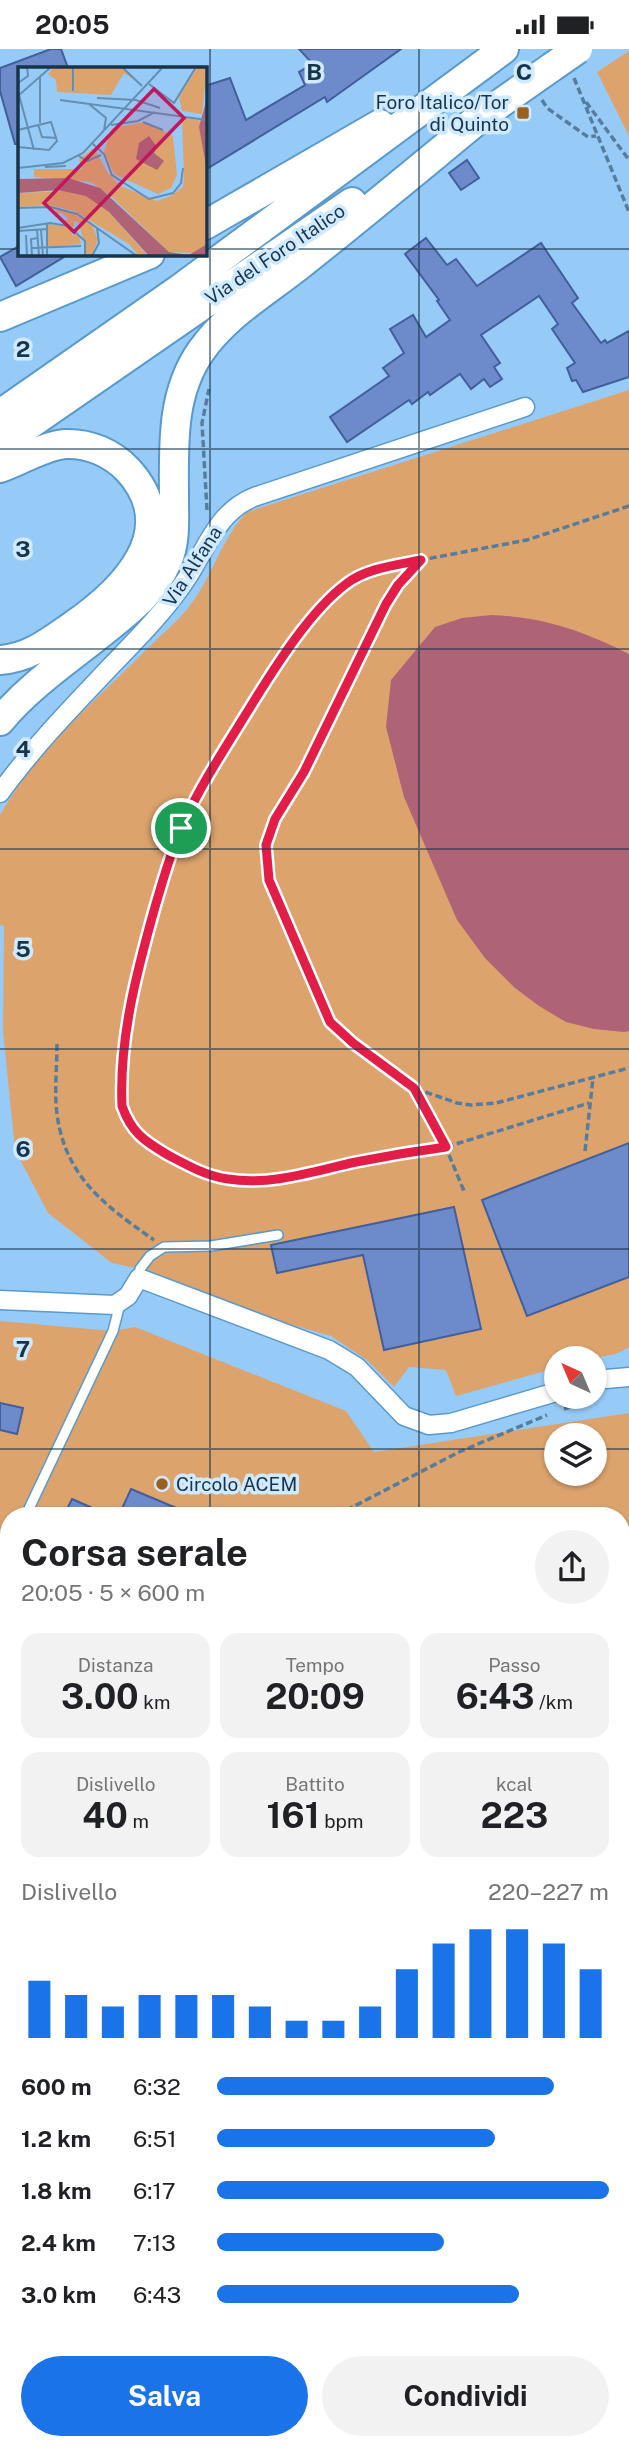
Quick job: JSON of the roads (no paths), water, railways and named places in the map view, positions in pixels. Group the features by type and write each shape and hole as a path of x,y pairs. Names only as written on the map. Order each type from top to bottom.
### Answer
{"highway":[{"name":"Via del Foro Italico","path":"0,414 277,218 504,49"},
{"name":"Via del Foro Italico","path":"0,445 289,244 484,115 578,49"},
{"path":"206,224 346,142 454,85"},
{"path":"0,721 32,689 136,605 164,569 173,540 174,440 179,403 188,374 208,342 247,305 298,267 484,115"},
{"path":"0,317 148,255"},
{"path":"0,468 63,444 98,449 122,464 138,482 146,501 150,524 143,555 117,590 42,647 16,658 0,660"}],"street":[{"name":"Via Alfana","path":"0,793 63,717 168,605 229,512 246,501 525,407"},
{"path":"0,1300 109,1306 120,1304 139,1278 329,1350 347,1359 411,1420 436,1426 544,1396"},
{"path":"607,1385 629,1377"}],"lane":[{"path":"139,1278 140,1269 150,1256 164,1247 211,1246 278,1235"},
{"path":"30,1507 113,1331 120,1304"}],"place":[{"name":"Foro Italico/Tor di Quinto","path":"523,113"},
{"name":"Circolo ACEM","path":"162,1484"}]}
